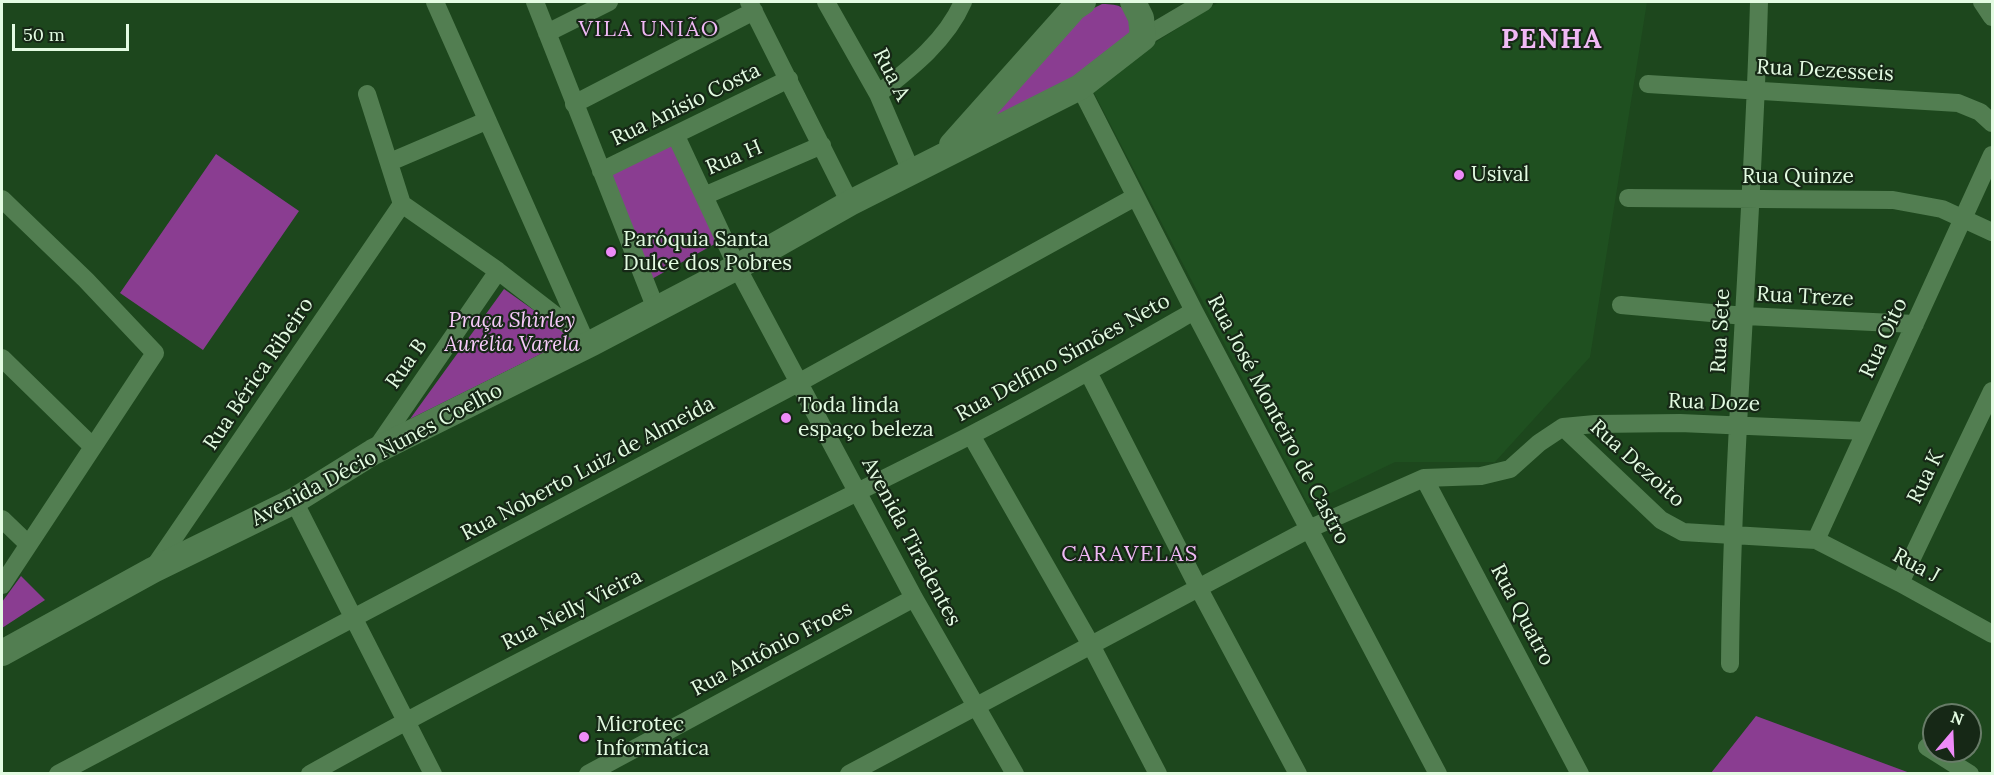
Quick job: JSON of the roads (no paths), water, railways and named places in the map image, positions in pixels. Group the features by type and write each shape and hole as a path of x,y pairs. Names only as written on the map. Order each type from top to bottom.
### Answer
{"street":[{"path":"435,2 486,120 588,340"},
{"path":"535,2 656,309"},
{"path":"548,33 609,2"},
{"name":"Rua A","path":"826,2 878,94 911,171"},
{"path":"944,154 1074,8 1083,2"},
{"path":"1133,2 1141,18 1143,38 1204,2"},
{"name":"Rua Sete","path":"1730,664 1731,535 1745,316 1760,2"},
{"path":"1982,2 1992,17"},
{"path":"574,104 751,6 850,203"},
{"path":"878,94 922,60 956,6"},
{"name":"Avenida Décio Nunes Coelho","path":"2,653 153,570 294,501 373,452 588,340 656,309 737,267 911,171 1080,87 1143,38"},
{"name":"Rua Anísio Costa","path":"601,171 789,79"},
{"name":"Rua Dezesseis","path":"1648,84 1958,103 1980,112 1992,123"},
{"name":"Rua José Monteiro de Castro","path":"1080,87 1194,311 1311,528 1438,774"},
{"path":"367,94 402,204 498,271 588,340"},
{"path":"390,162 486,120"},
{"path":"676,136 704,196"},
{"name":"Rua H","path":"737,267 704,196 822,145"},
{"name":"Rua Oito","path":"1816,540 1992,154"},
{"name":"Rua Noberto Luiz de Almeida","path":"58,774 800,382 1135,196"},
{"name":"Rua Quinze","path":"1628,198 1893,200 1942,209 1992,232"},
{"path":"2,199 86,280 155,353 2,585"},
{"name":"Rua Bérica Ribeiro","path":"153,570 402,204"},
{"name":"Avenida Tiradentes","path":"737,267 914,598 1015,774"},
{"name":"Rua B","path":"373,452 498,271"},
{"name":"Rua Treze","path":"1621,305 1745,316 1915,324"},
{"name":"Rua Delfino Simões Neto","path":"856,490 971,435 1194,311"},
{"path":"2,358 92,446"},
{"path":"1088,372 1198,587 1298,774"},
{"name":"Rua K","path":"1900,583 1992,392"},
{"name":"Rua Doze","path":"1563,427 1595,424 1864,431"},
{"path":"849,774 1311,528 1424,478 1481,476 1510,469 1539,442 1563,427"},
{"name":"Rua Dezoito","path":"1563,427 1661,520 1683,532 1731,535"},
{"path":"971,435 1091,645 1158,774"},
{"name":"Rua Quatro","path":"1424,478 1580,774"},
{"name":"Rua Nelly Vieira","path":"310,774 405,721 856,490"},
{"path":"294,501 433,774"},
{"path":"2,519 28,544"},
{"path":"1731,535 1816,540"},
{"name":"Rua J","path":"1816,540 1991,628"},
{"name":"Rua Antônio Froes","path":"588,774 914,598"},
{"path":"1952,763 1970,774"}],"place":[{"name":"Usival","path":"1459,175"},
{"name":"Paróquia Santa Dulce dos Pobres","path":"611,252"},
{"name":"Toda linda espaço beleza","path":"786,418"},
{"name":"Microtec Informática","path":"584,737"}],"district":[{"name":"VILA UNIÃO","path":"649,30"},
{"name":"PENHA","path":"1552,40"},
{"name":"CARAVELAS","path":"1130,555"}],"park label":[{"name":"Praça Shirley Aurélia Varela","path":"512,333"}]}
